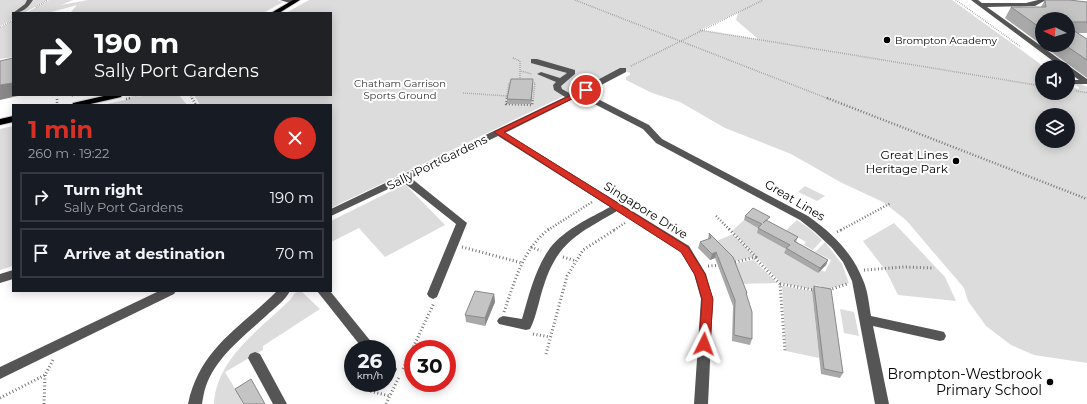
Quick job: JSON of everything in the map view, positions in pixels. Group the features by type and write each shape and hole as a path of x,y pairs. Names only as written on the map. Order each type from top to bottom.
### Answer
{"main road":[{"path":"276,12 295,1"},
{"path":"80,104 114,96"},
{"path":"0,122 12,120"}],"street":[{"path":"17,12 27,5 30,0"},
{"path":"283,0 295,1"},
{"path":"974,0 1056,60"},
{"path":"1032,0 1042,1"},
{"path":"981,5 1029,5 1042,1"},
{"path":"534,61 572,72 561,81 557,86 557,89 578,93"},
{"name":"Sally Port Gardens","path":"332,213 623,70"},
{"path":"541,74 561,81"},
{"path":"1075,74 1086,82"},
{"path":"1075,82 1086,82"},
{"name":"Great Lines","path":"578,93 628,116 646,127 670,151 796,213 811,222 828,237 844,255 854,270 859,285 882,404"},
{"name":"Singapore Drive","path":"498,132 613,209 685,250 700,274 707,299 701,404"},
{"path":"404,178 462,223 433,294"},
{"path":"503,321 526,325 544,270 553,253 566,240 613,209"},
{"path":"0,279 12,274"},
{"path":"0,374 168,292"},
{"path":"195,404 201,379 211,362 283,292"},
{"path":"323,292 363,340"},
{"path":"866,320 940,336"},
{"path":"255,358 280,404"}],"path":[{"path":"575,0 1087,200"},
{"path":"623,70 700,30 763,0"},
{"path":"956,0 1025,50"},
{"path":"0,27 12,21"},
{"path":"700,30 1035,85"},
{"path":"513,58 520,61 521,73 519,83 509,83 506,105 532,105 535,83 527,83"},
{"path":"462,93 507,96"},
{"path":"57,99 57,104"},
{"path":"546,354 565,280 570,271 583,250 627,221 613,209 587,197"},
{"path":"828,237 891,203"},
{"path":"716,216 756,256 755,258 780,284 822,292 845,284 851,285 851,283"},
{"path":"454,244 522,263"},
{"path":"728,263 755,258"},
{"path":"709,272 705,265 723,264"},
{"path":"854,270 915,267 934,268"},
{"path":"780,284 784,351"},
{"path":"386,404 438,295 433,294"},
{"path":"44,404 45,375 64,343"},
{"path":"0,398 45,375"},
{"path":"376,392 390,396"}],"green space":[{"path":"0,0 47,0 26,12 12,12 12,20 0,26"},
{"path":"49,0 73,0 61,5 88,0 277,0 283,2 265,12 71,12 77,5 52,12 28,12"},
{"name":"Great Lines Heritage Park","path":"309,0 952,0 1035,60 1035,100 1075,100 1075,88 1079,89 1079,87 1075,83 1078,82 1087,87 1087,363 1034,355 1011,345 986,326 968,301 964,288 906,220 883,202 842,183 791,154 725,128 680,102 652,93 626,80 626,77 630,75 630,73 620,69 332,208 332,104 199,104 195,96 332,96 332,12 288,12","holes":["743,10 738,13 736,20 758,39 808,47 700,30"]},
{"path":"12,21 12,57 0,59 0,28"},
{"path":"142,96 180,96 186,104 107,104"},
{"path":"12,126 12,266 0,270 0,129"},
{"path":"405,184 445,225 385,257 359,228 332,242 332,220"},
{"path":"805,186 825,196 817,201 798,192"},
{"path":"744,220 761,229 818,273 821,270 825,272 831,260 815,252 825,242 842,264 849,283 822,291 821,286 815,285 816,290 781,283 732,231"},
{"path":"797,220 822,240 813,250 804,245 806,242 788,232 784,232"},
{"path":"894,223 945,277 956,301 898,295 886,271 863,241"},
{"path":"733,234 755,257 720,264 712,243"},
{"path":"754,260 777,283 739,284 721,266"},
{"path":"782,286 812,291 819,358 786,351"},
{"path":"302,292 320,309 263,346 263,350 225,372 244,404 214,404 222,373 231,359 253,334 290,300 295,293"},
{"path":"840,309 854,312 859,336 844,333"}],"building":[{"path":"1045,0 1087,2 1087,22 1075,22 1075,12 1035,12 1035,24 1011,7 1046,7"},
{"path":"1075,31 1087,39 1087,60 1075,52"},
{"path":"12,58 12,83 0,85 0,61"},
{"path":"511,79 533,79 531,100 507,99"},
{"path":"753,208 770,217 766,220 798,237 794,241 828,260 820,268 786,248 790,245 758,228 762,224 745,216"},
{"path":"709,233 733,257 747,293 752,312 752,339 734,335 735,300 716,252 712,254 700,242 711,238"},
{"path":"814,286 831,289 843,373 824,369"},
{"path":"475,291 494,294 485,318 465,315"},
{"path":"251,379 265,404 244,404 235,389"}],"place":[{"name":"Brompton Academy","path":"887,40"},
{"name":"Great Lines Heritage Park","path":"956,161"},
{"name":"Brompton-Westbrook Primary School","path":"1050,382"}],"route":[{"path":"586,90 498,132 685,250 700,274 707,299 704,344"}],"park label":[{"name":"Chatham Garrison Sports Ground","path":"400,88"}]}
